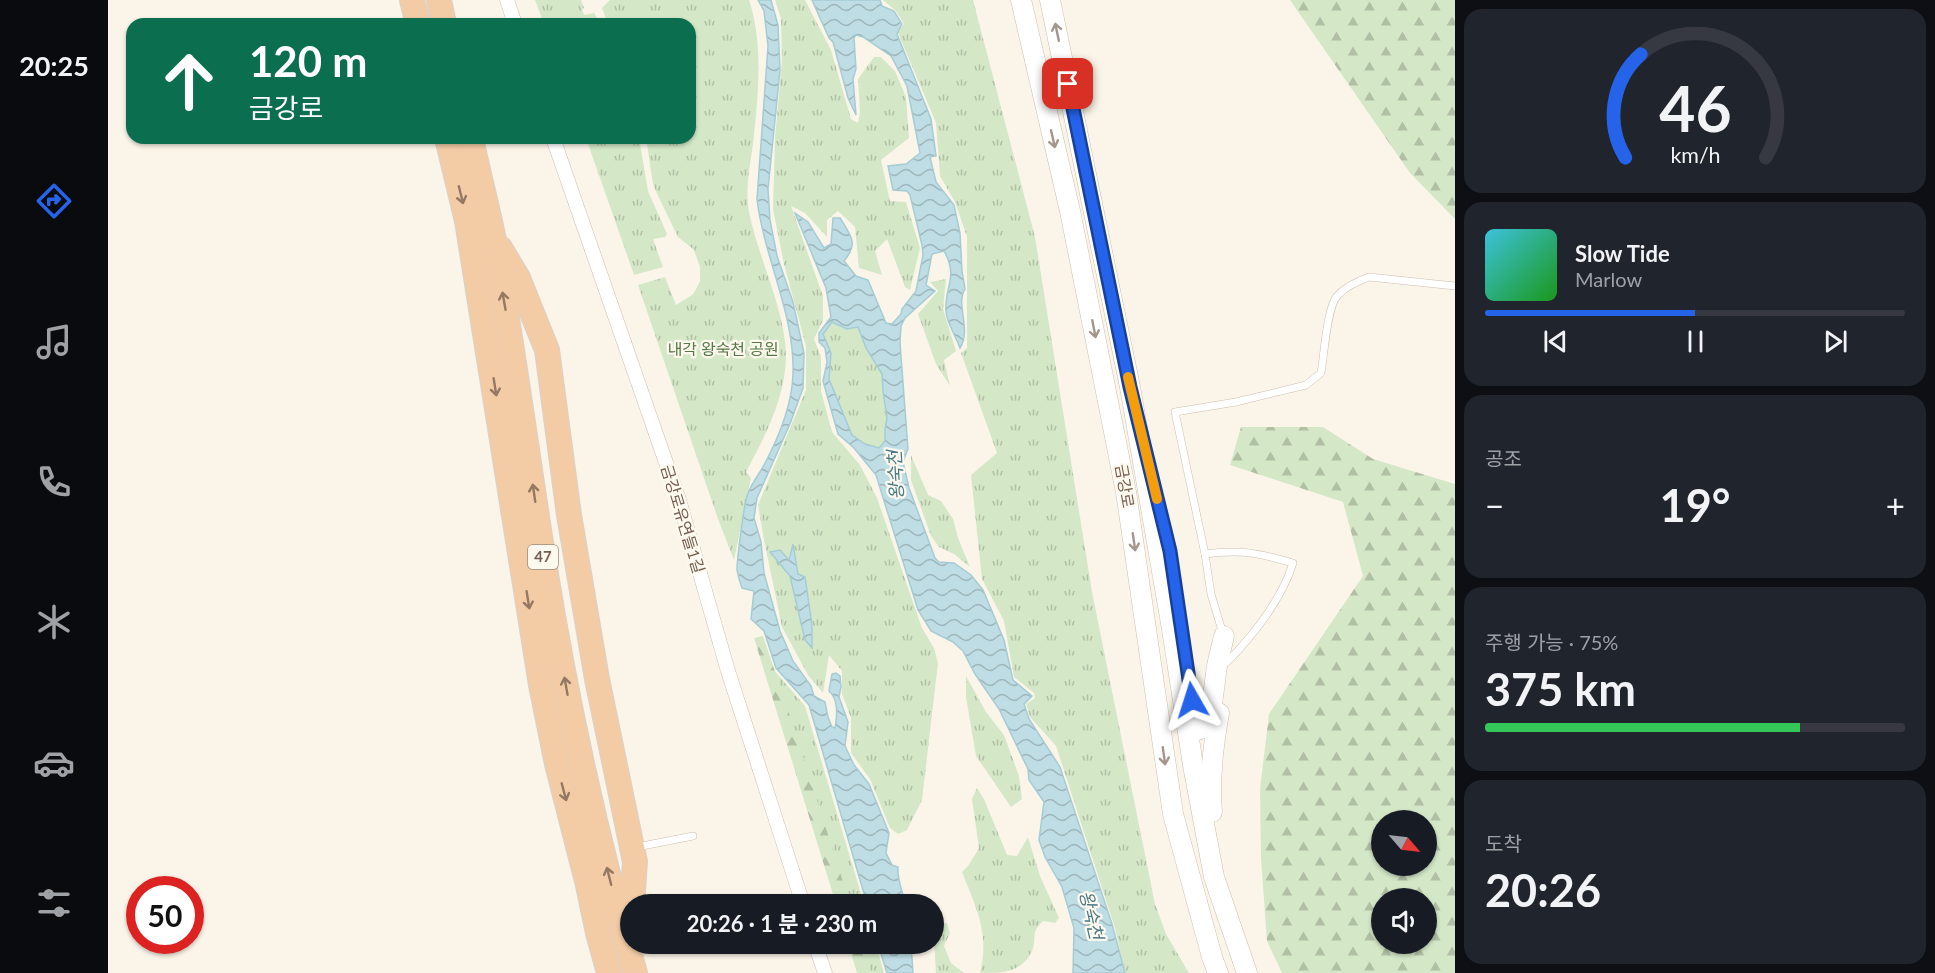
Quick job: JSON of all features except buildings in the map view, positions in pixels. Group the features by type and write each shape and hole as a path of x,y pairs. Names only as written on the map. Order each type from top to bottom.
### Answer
{"highway":[{"path":"412,0 416,18"},
{"path":"439,0 443,18"},
{"name":"47","path":"448,144 467,221 546,708 557,764 609,973"},
{"name":"47","path":"472,144 493,237 520,396 544,563 570,708 601,844 633,960"},
{"path":"493,237 518,278 547,350 569,515 597,679 635,862 633,894"}],"main road":[{"name":"금강로","path":"1021,0 1070,211 1126,492 1173,814 1218,973"},
{"name":"금강로","path":"1050,0 1130,387 1212,866 1246,971"},
{"path":"1130,387 1170,551 1191,688 1192,713 1197,730 1206,727 1211,712 1217,666 1224,636"},
{"path":"1227,662 1212,756 1210,790 1219,851 1246,971"}],"street":[{"path":"507,0 512,18"},
{"name":"금강로유연들1길","path":"555,144 679,500 728,671 800,894"},
{"path":"818,954 825,973"}],"lane":[{"path":"1224,636 1211,594 1205,554 1175,412 1236,402 1306,385 1321,373 1330,312 1336,296 1356,282 1369,277 1455,286"},
{"path":"1205,554 1251,551 1293,563 1289,575 1249,640 1227,662"},
{"path":"632,848 693,836"}],"green space":[{"path":"535,0 581,0 584,15 594,13 597,18 542,18"},
{"name":"내각 왕숙천 공원","path":"610,0 749,0 754,17 758,53 758,90 748,178 748,204 753,229 777,303 785,340 786,357 785,373 778,402 767,431 746,472 751,478 734,560 638,285 665,277 676,305 692,295 700,281 700,267 694,250 678,237 653,184 647,144 696,144 696,18 606,18 602,8"},
{"path":"775,0 805,0 831,50 851,119 858,123 860,112 858,79 874,57 881,57 895,71 906,97 909,138 881,160 890,201 906,202 920,248 910,290 905,287 887,239 875,251 882,275 859,268 855,227 838,211 827,220 827,237 805,213 791,206 823,296 823,320 814,339 821,357 821,391 832,432 860,465 877,498 922,628 934,648 938,663 922,800 907,830 898,834 890,828 870,779 851,753 851,718 842,694 842,671 829,655 823,693 808,675 782,627 758,505 806,390 806,346 784,264 773,209 775,138 782,60 781,19"},
{"path":"883,0 973,0 1035,237 1092,592 1155,904 1166,934 1189,973 1125,973 1115,928 1056,746 1030,717 1026,704 1035,698 1034,693 1014,677 1004,621 982,579 971,475 997,453 961,353 967,348 967,237 955,202 940,176 936,123 898,32 904,24 896,11"},
{"path":"1290,0 1455,0 1455,219 1410,173"},
{"path":"588,144 640,144 648,191 667,234 665,237 653,239 663,267 634,275"},
{"path":"946,279 943,309 956,351 944,360 950,386 936,364 918,314 938,291 930,282"},
{"path":"832,321 847,329 858,327 866,348 882,374 887,418 885,441 879,448 865,444 852,435 829,379 831,353 823,334"},
{"path":"1241,427 1323,427 1373,459 1455,484 1455,973 1282,973 1267,941 1261,859 1260,789 1269,714 1363,576 1343,502 1230,465"},
{"path":"911,455 928,495 941,501 953,519 970,567 954,554 939,547 931,536 911,480"},
{"path":"763,636 847,894 833,894 754,638"},
{"path":"774,670 805,706 861,894 846,894"},
{"path":"966,676 986,712 1004,735 1019,776 1022,799 1011,807 976,756 966,697"},
{"path":"977,788 984,799 1007,855 1017,856 1028,837 1040,876 1059,918 1055,923 1043,921 1036,929 1034,946 1028,958 1017,968 1003,972 980,973 983,945 980,921 962,872 979,848 972,799"},
{"path":"944,923 947,923 950,933 944,946"},
{"path":"944,946 951,963 964,973 936,973 935,954 944,954"},
{"path":"851,954 865,954 871,973 857,973"},
{"path":"864,954 879,954 884,973 871,973"}],"water":[{"path":"758,0 771,0 778,25 780,70 768,189 770,220 777,256 793,302 804,353 803,388 790,424 757,498 754,518 761,542 764,573 780,631 793,661 811,686 814,696 825,702 828,717 832,727 835,728 836,703 829,691 832,674 836,673 840,676 839,697 848,722 845,746 854,765 869,784 889,833 886,853 892,865 898,867 902,894 864,894 809,705 776,668 764,631 751,619 754,591 742,588 737,570 746,498 780,432 790,398 793,374 789,330 757,199 768,46 764,11"},
{"name":"왕숙천","path":"812,0 880,0 882,6 894,11 902,24 897,34 931,119 936,156 930,157 936,182 954,205 960,233 965,289 962,295 964,333 960,348 946,312 951,275 944,251 932,254 926,285 935,291 905,318 901,326 900,343 908,449 903,462 909,488 935,558 939,562 954,563 971,575 983,590 1004,640 1013,680 1032,696 1024,704 1029,719 1060,767 1112,924 1125,973 1073,973 1074,928 1062,887 1045,857 1039,840 1044,802 1029,780 1028,769 999,709 975,674 963,651 953,642 931,631 918,610 876,475 854,448 838,434 823,381 827,362 825,348 819,342 819,333 831,317 826,288 795,213 808,222 824,248 831,244 833,218 840,218 852,240 849,255 844,261 856,276 868,280 886,323 892,324 916,291 923,255 910,195 907,191 893,190 888,166 906,164 920,153 907,86 891,56 863,37 856,35 854,38 856,69 853,79 856,115 848,98 833,42","holes":["832,322 847,329 858,327 866,348 882,374 887,418 885,441 879,448 865,444 852,435 829,379 831,353 823,334"]},
{"path":"793,544 798,574 805,577 812,625 812,648 805,640 790,576 770,552 780,550 789,560"},
{"path":"881,954 912,954 913,973 887,973"}],"slow traffic":[{"path":"1128,377 1157,499"}],"route":[{"path":"1068,84 1130,387 1170,551 1192,700"}]}
